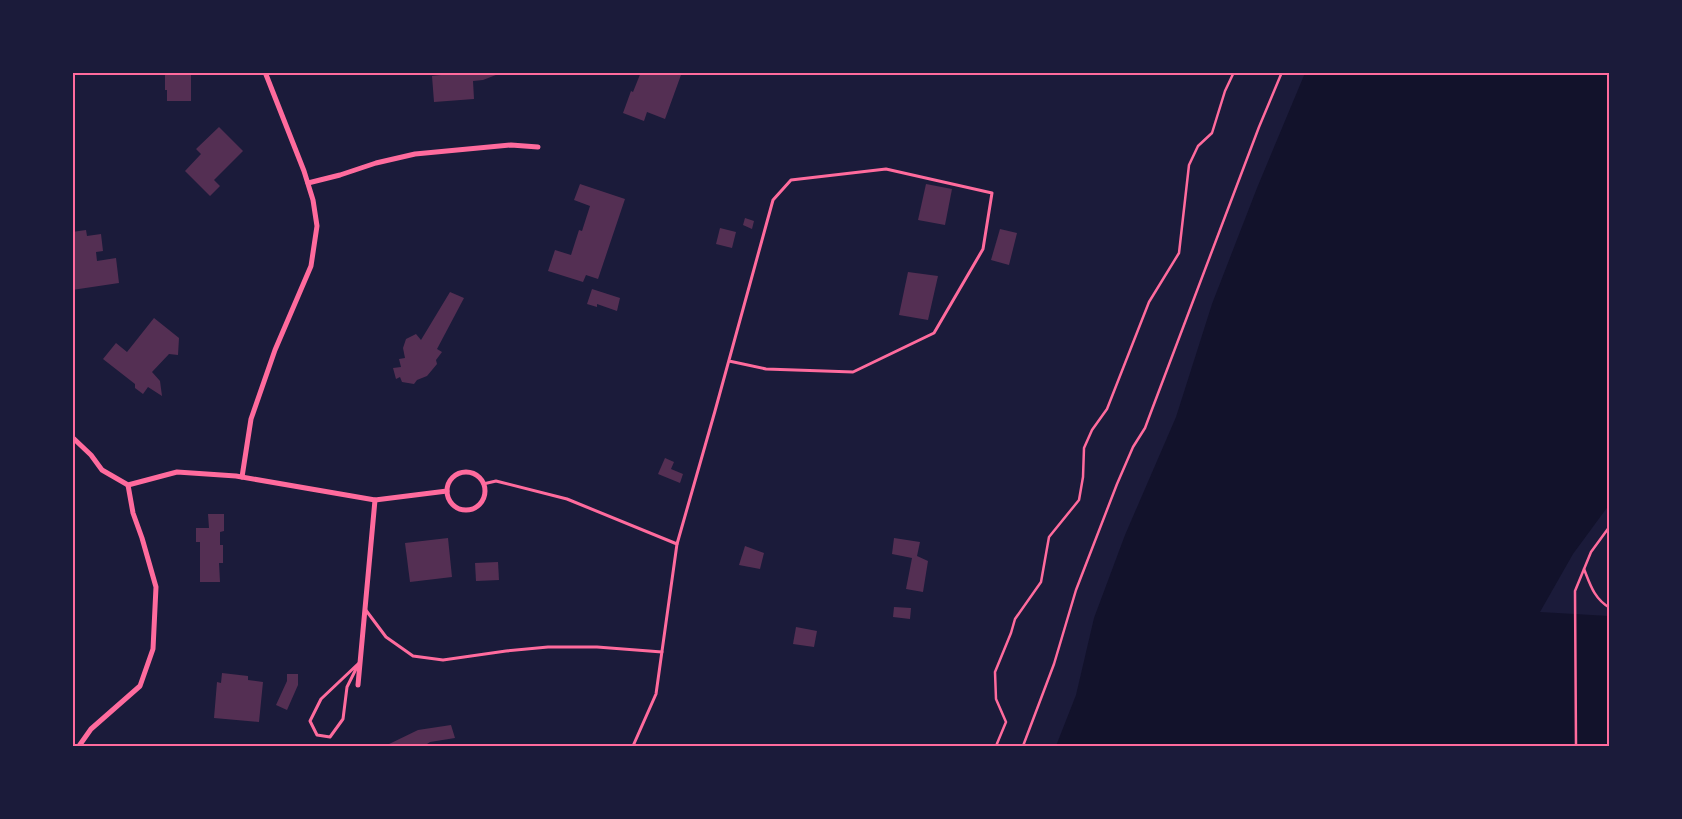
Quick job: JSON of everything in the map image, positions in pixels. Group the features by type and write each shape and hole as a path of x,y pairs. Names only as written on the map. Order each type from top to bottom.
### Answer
{"street":[{"path":"242,477 251,419 275,350 311,266 317,226 308,182 265,72"},
{"path":"308,182 415,154 510,145 538,147"},
{"path":"72,437 102,470 128,485 177,472 242,477 375,500 447,491"},
{"path":"463,473 475,475 483,484 482,502 472,509 460,510 451,502 447,491 452,479 463,473"},
{"path":"79,746 91,729 140,686 153,648 156,587 133,513 128,485"},
{"path":"358,685 375,500"}],"lane":[{"path":"633,746 656,694 677,544 773,200 790,180 886,169 992,193 983,249 934,333 853,372 766,369 729,361"},
{"path":"483,484 496,481 567,499 677,544"},
{"path":"364,608 386,637 413,656 442,660 548,647 597,647 662,652"},
{"path":"359,662 348,687 342,719 330,737 317,735 310,721 322,699 359,662"}],"path":[{"path":"996,746 1006,722 996,699 995,672 1015,619 1041,582 1049,537 1080,500 1084,448 1092,430 1107,409 1149,302 1179,253 1189,165 1198,146 1212,134 1225,91 1234,72"},
{"path":"1023,746 1054,664 1076,590 1117,484 1151,412 1259,127 1282,72"},
{"path":"1576,746 1575,590 1591,552 1610,526"},
{"path":"1584,568 1590,586 1600,602 1610,608"}],"shaded area":[{"path":"1305,73 1609,73 1609,505 1573,554 1540,612 1609,616 1609,746 1056,746 1076,695 1094,618 1125,535 1176,417 1212,304 1257,188"}],"building":[{"path":"165,72 191,72 191,101 167,101"},
{"path":"641,72 674,72 681,75 665,119 647,112 644,121 623,113 631,91 633,92"},
{"path":"440,73 501,73 483,80 473,81 474,99 434,102 432,76 441,75"},
{"path":"219,127 243,151 214,180 220,186 210,196 185,171 201,154 196,149"},
{"path":"580,184 625,199 598,279 586,275 583,282 548,271 555,250 571,255 579,230 582,231 590,206 574,200"},
{"path":"926,184 952,189 945,225 918,220"},
{"path":"745,218 754,221 752,229 743,225"},
{"path":"720,228 736,232 732,248 716,244"},
{"path":"1000,229 1017,233 1009,265 991,260"},
{"path":"86,230 87,236 101,234 103,251 96,252 97,261 116,258 119,283 72,290 72,232"},
{"path":"908,272 938,276 928,320 899,315"},
{"path":"592,289 620,298 617,311 597,304 597,307 587,304"},
{"path":"450,292 464,298 437,349 442,352 436,360 437,364 427,376 417,380 414,384 402,382 400,377 396,379 393,368 401,367 399,359 405,358 403,348 406,339 416,334 421,340"},
{"path":"154,318 179,338 178,355 169,354 152,372 160,381 162,396 148,387 143,394 135,388 135,384 103,359 116,343 127,352"},
{"path":"665,458 674,462 671,469 683,474 680,483 658,474"},
{"path":"208,514 224,514 224,531 220,532 220,545 223,545 223,563 219,563 220,582 200,582 200,542 196,542 196,528 209,528"},
{"path":"448,538 452,577 410,582 405,543"},
{"path":"894,538 920,542 917,556 928,561 923,592 906,589 912,558 892,554"},
{"path":"745,546 764,553 760,569 739,565"},
{"path":"498,562 499,580 476,581 475,563"},
{"path":"894,607 911,608 910,619 893,617"},
{"path":"796,627 817,631 814,647 793,644"},
{"path":"222,673 248,676 248,680 263,682 259,722 214,718 217,682 221,683"},
{"path":"287,674 298,674 298,685 287,710 276,705 287,681"},
{"path":"451,725 455,738 430,742 424,746 385,746 418,730"}]}
